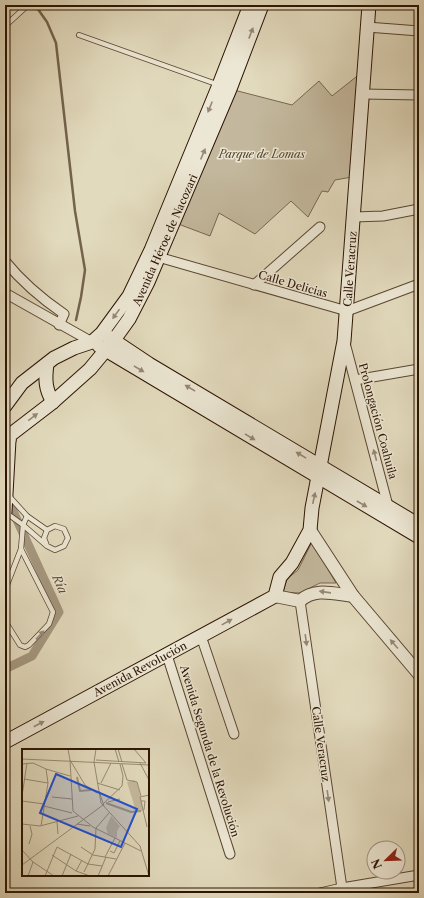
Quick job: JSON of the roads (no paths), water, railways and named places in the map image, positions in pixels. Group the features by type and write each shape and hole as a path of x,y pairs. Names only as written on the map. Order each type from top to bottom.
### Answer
{"main road":[{"name":"Avenida Héroe de Nacozari","path":"7,437 53,402 90,368 110,345 132,312 148,282 155,254 219,85 232,69 250,5"},
{"name":"Avenida Héroe de Nacozari","path":"5,406 22,383 54,358 74,348 92,342 102,333 129,296 155,254 232,69 262,5"},
{"name":"Calle Veracruz","path":"310,530 312,508 344,341 369,5"},
{"path":"102,333 110,345"},
{"path":"92,342 110,345 320,472 419,537"},
{"path":"47,364 45,378 47,392 53,402"},
{"path":"5,512 7,437"},
{"path":"320,472 388,506 419,524"},
{"path":"275,596 280,577 292,563 310,530"},
{"name":"Avenida Revolución","path":"5,742 275,596"}],"street":[{"path":"367,27 419,31"},
{"path":"363,94 419,95"},
{"path":"354,217 383,216 419,209"},
{"path":"254,285 320,227"},
{"name":"Calle Delicias","path":"155,254 254,285 347,311"},
{"path":"5,261 25,284 64,314 59,324"},
{"path":"347,311 419,284"},
{"path":"5,294 92,342"},
{"name":"Prolongación Coahuila","path":"344,341 388,506"},
{"path":"355,380 419,369"},
{"path":"310,530 353,596 419,674"},
{"path":"275,596 300,601 305,597 318,592 353,596"},
{"name":"Calle Veracruz","path":"300,601 342,888"},
{"path":"202,636 234,734"},
{"name":"Avenida Segunda de la Revolución","path":"167,655 230,854"},
{"path":"326,892 419,875"}],"lane":[{"path":"5,26 26,7"},
{"path":"79,34 219,85"},
{"path":"6,493 27,516 47,530"},
{"path":"5,512 23,524 47,546 55,550 64,546 68,538 64,529 55,526 47,530 44,538 47,546"},
{"path":"5,590 22,549 23,524 27,516"},
{"path":"5,621 20,645 25,647 29,645 49,624 53,612 22,549"}],"waterway":[{"path":"35,5 47,22 56,43 75,211 85,270 76,320"},
{"name":"Ría","path":"5,669 32,656 59,612 7,498"}],"park label":[{"name":"Parque de Lomas","path":"262,154"}]}
